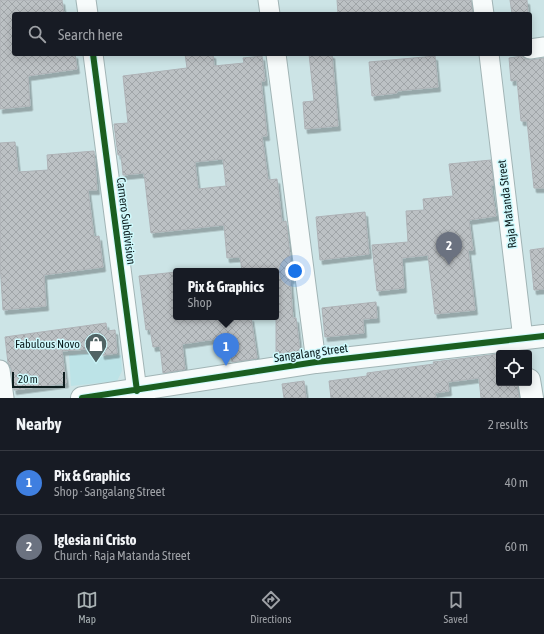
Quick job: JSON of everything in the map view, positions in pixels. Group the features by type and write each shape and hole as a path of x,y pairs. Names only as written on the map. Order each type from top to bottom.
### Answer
{"street":[{"path":"86,0 88,12"},
{"path":"268,0 270,12"},
{"path":"482,0 484,12"},
{"path":"532,49 544,47"},
{"name":"Carnero Subdivision","path":"93,56 137,390"},
{"path":"276,56 316,362"},
{"name":"Raja Matanda Street","path":"493,56 531,343"},
{"name":"Sangalang Street","path":"82,398 316,362 531,343"},
{"path":"0,370 4,398"},
{"path":"530,386 532,398"}],"shaded area":[{"name":"Fabulous Novo","path":"98,353 100,357 121,355 122,371 117,381 71,386 69,355"}],"building":[{"path":"0,0 62,0 64,12 12,12 12,56 75,56 77,69 28,76 30,106 0,109"},
{"path":"337,0 471,0 473,12 338,12"},
{"path":"510,0 527,0 528,12 512,12"},
{"path":"185,56 213,56 214,66 244,63 243,58 262,56 265,81 261,81 267,136 262,136 268,180 277,179 282,222 286,221 292,279 290,279 293,318 296,318 300,352 276,356 276,320 279,320 279,268 242,268 240,257 227,258 224,225 151,233 144,173 123,175 121,155 118,155 114,124 128,123 123,76 187,68","holes":["223,159 226,186 198,189 195,162"]},
{"path":"309,56 332,56 338,126 305,129 303,102 314,101"},
{"path":"435,56 438,87 397,91 397,93 372,96 369,62"},
{"path":"522,56 531,60 544,58 544,188 534,188 527,121 521,121 517,80 511,81 509,58"},
{"path":"15,142 18,172 48,170 47,155 94,151 97,190 88,190 94,237 99,236 103,267 44,275 46,306 3,310 0,264 0,143"},
{"path":"491,160 494,185 491,185 496,216 469,220 473,250 468,250 475,310 435,314 428,255 402,258 404,288 377,291 372,245 408,242 406,211 424,210 423,199 453,196 449,164"},
{"path":"365,212 369,254 320,260 316,217"},
{"path":"544,248 544,289 534,290 530,250"},
{"path":"173,272 173,320 251,320 257,358 232,362 229,337 182,344 185,369 163,373 160,346 153,347 150,329 146,330 139,276"},
{"path":"376,302 377,318 363,319 364,333 325,337 322,308"},
{"path":"106,323 107,331 115,330 117,353 102,355 101,348 62,351 66,383 14,390 11,368 8,363 5,337"},
{"path":"496,354 496,386 517,386 519,398 481,398 479,378 448,382 449,391 435,393 436,398 331,398 329,381 367,376 367,373 434,364 433,362"},
{"path":"304,381 306,398 284,398 282,384"}],"cycle path":[{"path":"93,56 137,391"},
{"path":"82,398 316,362 544,336"}],"place":[{"name":"Iglesia ni Cristo","path":"449,265"},
{"name":"Fabulous Novo","path":"96,364"},
{"name":"Pix & Graphics","path":"226,366"}]}
